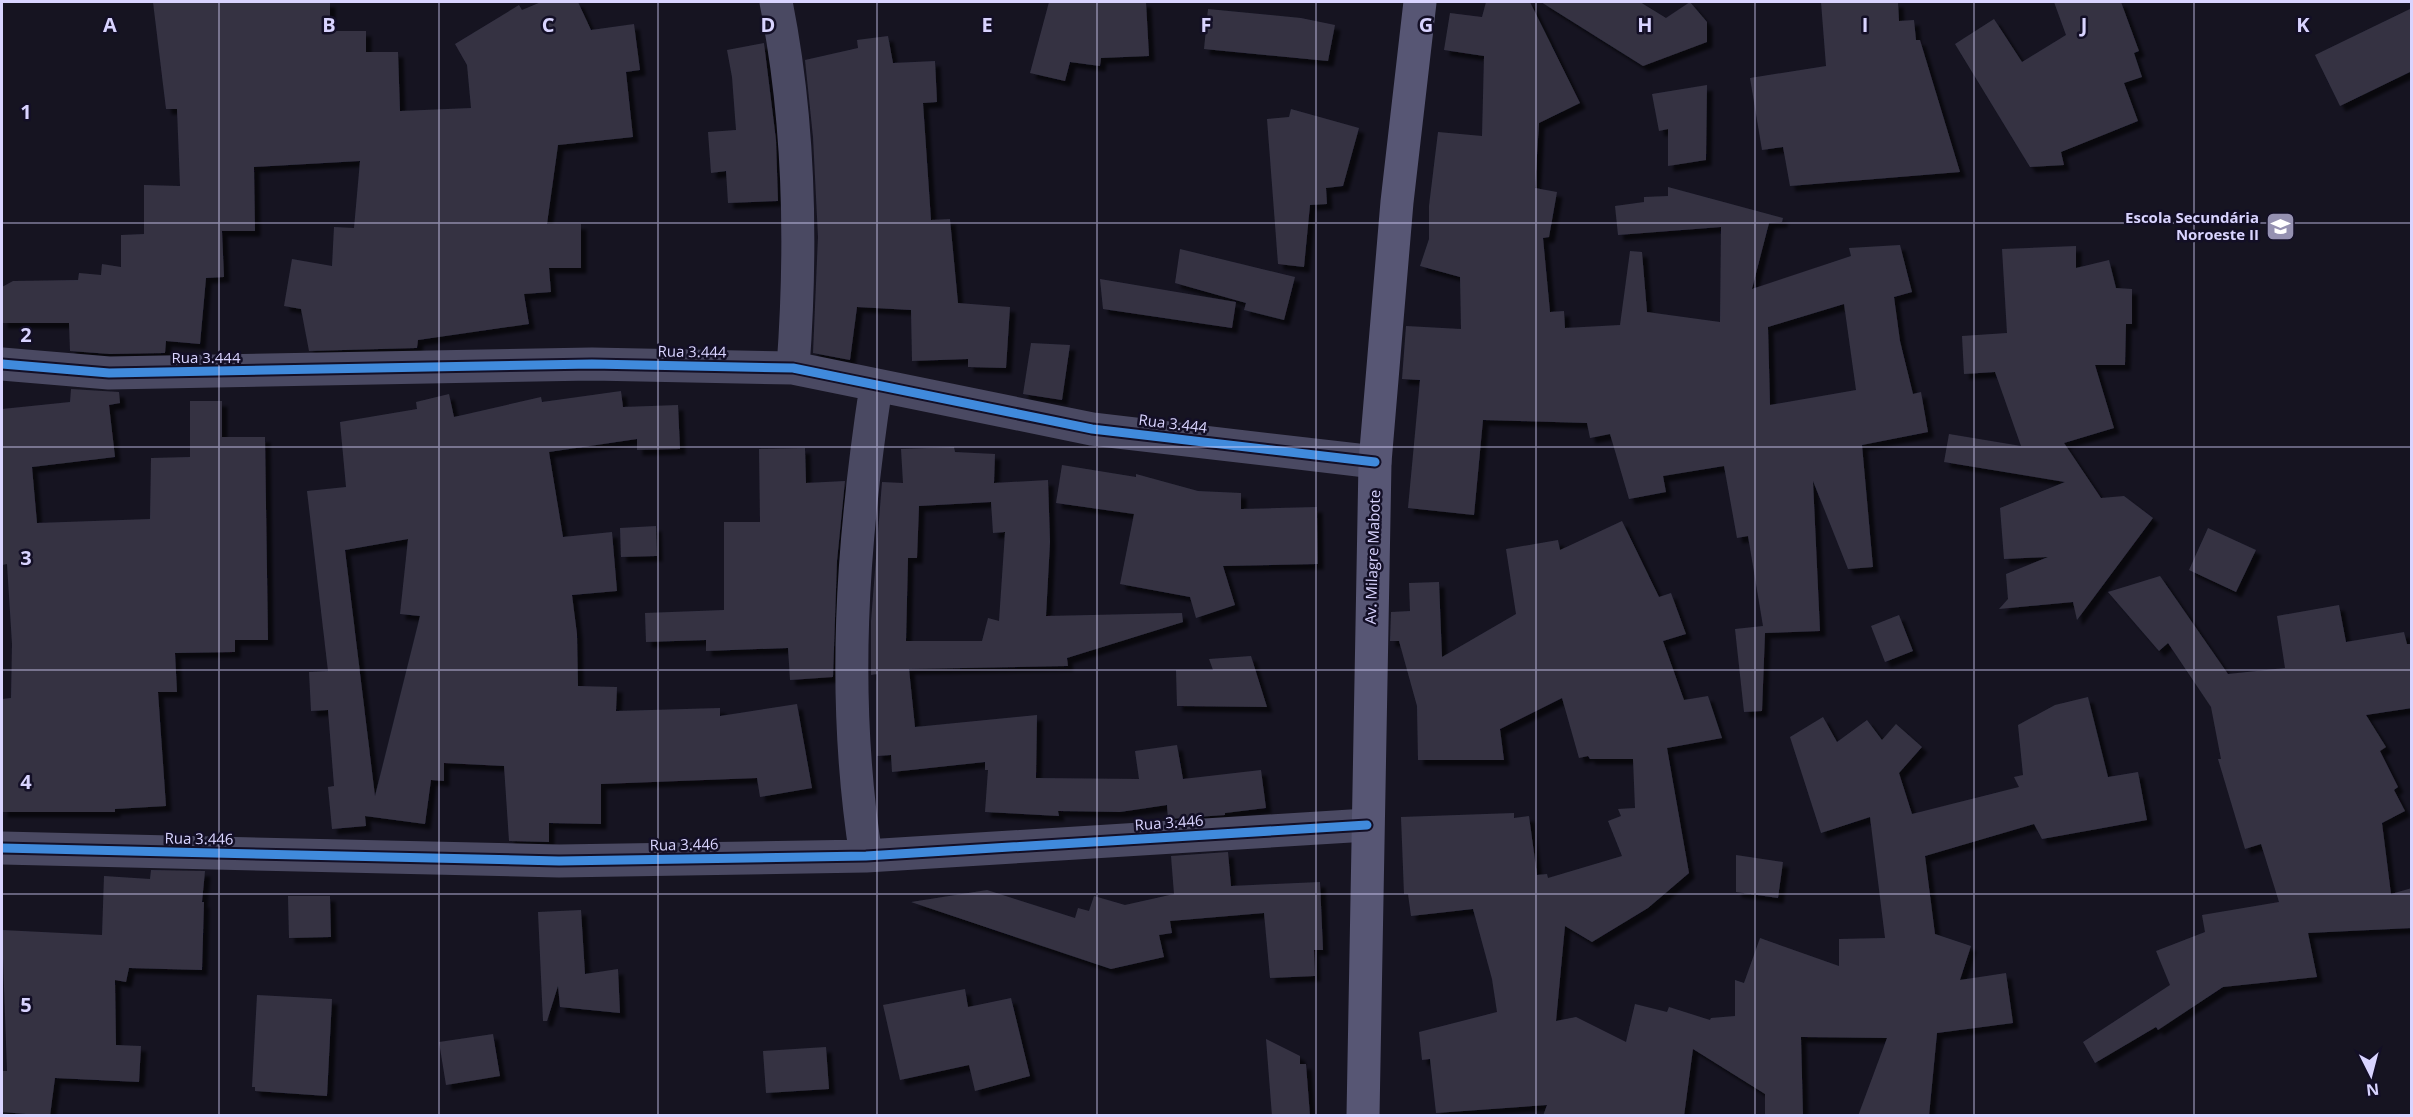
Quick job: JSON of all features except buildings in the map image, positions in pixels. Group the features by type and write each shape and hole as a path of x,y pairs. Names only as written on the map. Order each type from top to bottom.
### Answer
{"street":[{"path":"776,2 788,66 799,201 793,368"},
{"name":"Av. Milagre Mabote","path":"1363,1116 1374,462 1397,202 1420,2"},
{"name":"Rua 3.444","path":"2,364 109,373 592,363 793,368 1092,429 1374,462"},
{"path":"866,856 856,789 851,726 852,656 858,516 876,386"},
{"name":"Rua 3.446","path":"2,848 559,861 866,856 1367,825"}],"cycle path":[{"path":"2,364 109,373 592,364 793,368 1092,429 1375,462"},
{"path":"2,848 559,861 866,856 1367,825"}],"place":[{"name":"Escola Secundária Noroeste II","path":"2280,226"}]}
